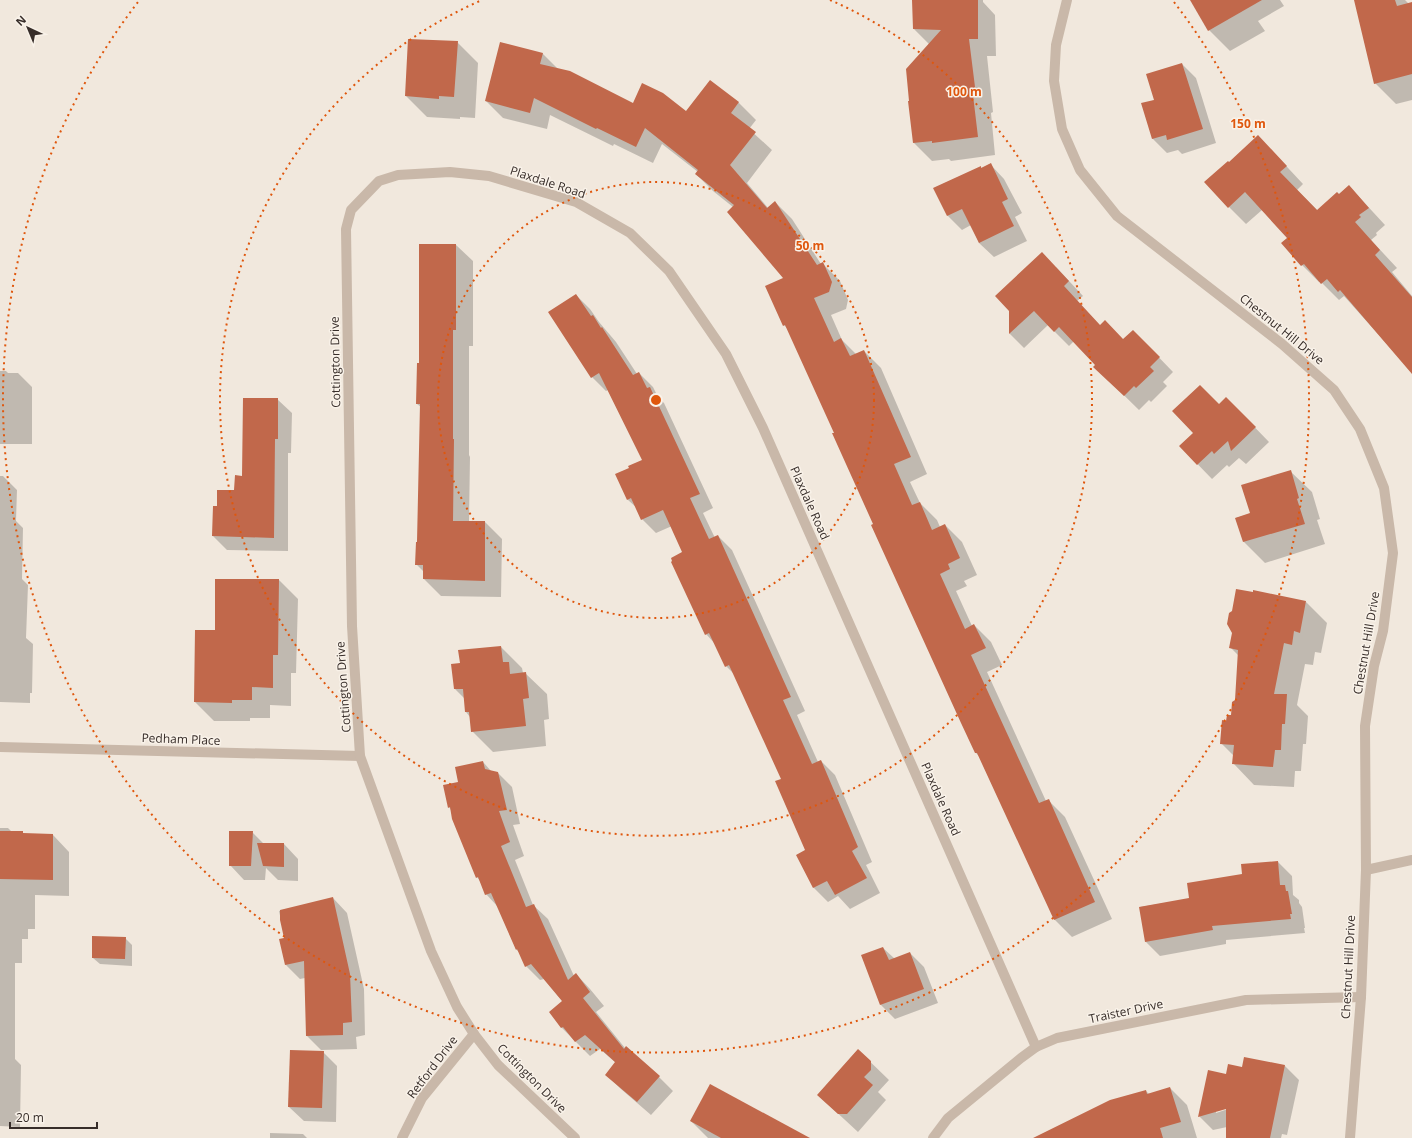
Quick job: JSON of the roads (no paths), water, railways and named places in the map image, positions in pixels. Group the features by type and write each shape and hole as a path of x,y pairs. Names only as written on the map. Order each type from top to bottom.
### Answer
{"street":[{"name":"Chestnut Hill Drive","path":"1067,0 1056,45 1054,81 1062,129 1080,170 1118,216 1282,344 1334,390 1360,429 1384,488 1393,553 1383,631 1374,666 1365,726 1366,870 1360,997 1350,1138"},
{"name":"Plaxdale Road","path":"379,181 398,175 450,172 489,176 576,202 630,233 669,271 726,354 763,428 1036,1047"},
{"name":"Cottington Drive","path":"379,181 351,210 346,229 352,626 360,756 431,951 457,1007 474,1034 498,1065 574,1138"},
{"name":"Pedham Place","path":"0,747 360,756"},
{"path":"1366,870 1412,860"},
{"name":"Traister Drive","path":"932,1138 948,1118 1021,1058 1036,1047 1057,1038 1246,1000 1360,997"},
{"name":"Retford Drive","path":"402,1138 422,1098 474,1034"}]}
